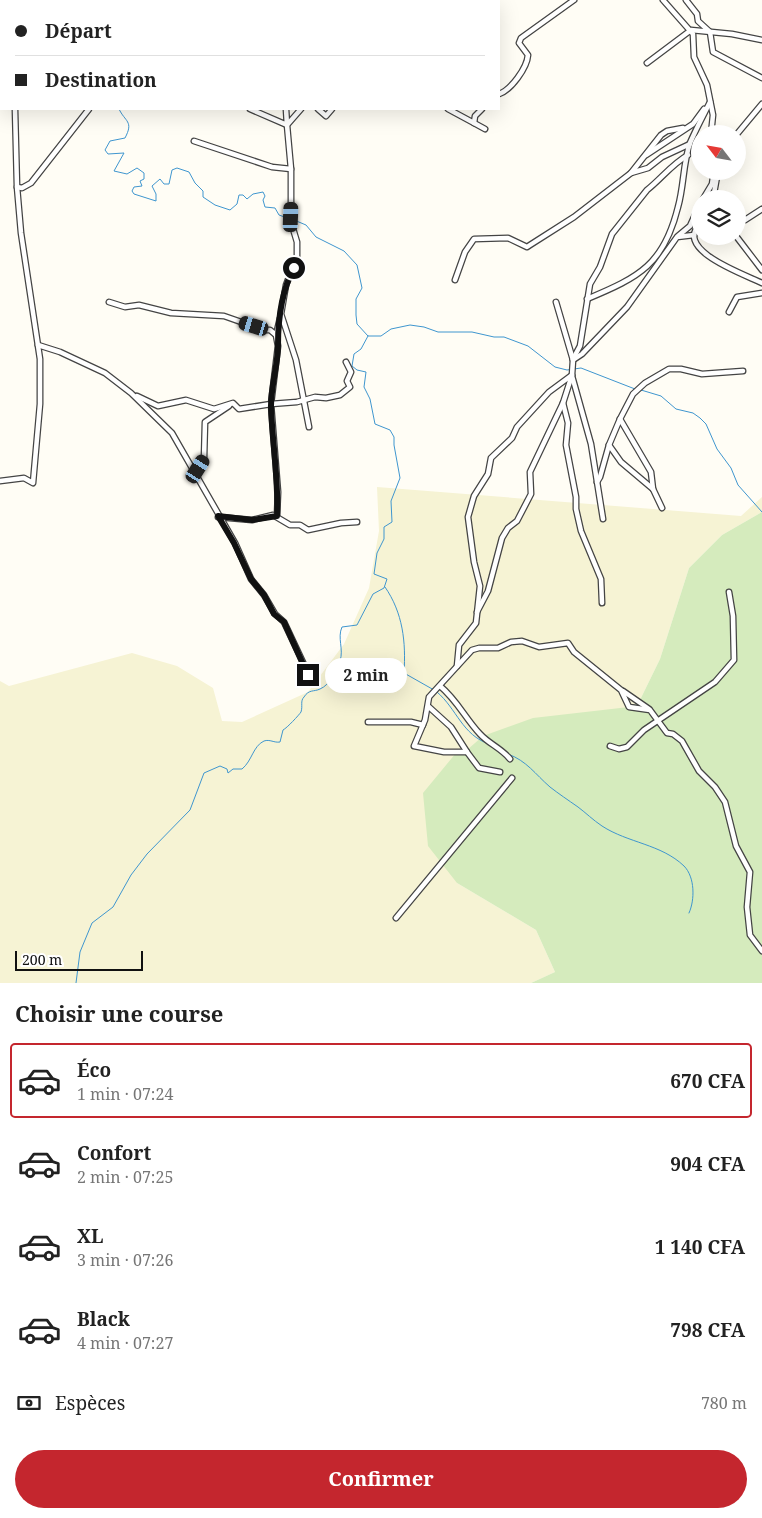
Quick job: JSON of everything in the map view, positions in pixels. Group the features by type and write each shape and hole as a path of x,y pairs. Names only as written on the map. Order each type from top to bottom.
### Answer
{"street":[{"path":"500,94 505,92 527,62 528,55 519,44 521,38 574,0"},
{"path":"663,0 691,30 694,38 694,58 707,85 713,115 712,125"},
{"path":"686,0 697,14 698,21 710,32 713,52 762,78"},
{"path":"647,63 691,30 762,40"},
{"path":"455,280 465,252 474,238 508,238 527,247 574,217 631,173 661,135 667,131 693,124 710,102"},
{"path":"588,298 624,284 658,256 671,232 678,208 690,144 710,102"},
{"path":"744,125 762,104"},
{"path":"0,481 24,478 34,483 40,404 40,359 29,276 20,233 16,187 15,110"},
{"path":"16,187 22,188 31,183 88,110"},
{"path":"252,110 287,125"},
{"path":"277,516 278,492 271,404 278,346 276,334 288,276 297,256 297,242 291,222 291,169 286,110"},
{"path":"287,125 300,110"},
{"path":"319,110 326,116 331,110"},
{"path":"450,110 485,129"},
{"path":"474,123 475,116 481,110"},
{"path":"644,156 659,148 683,128"},
{"path":"194,141 272,166 291,169"},
{"path":"631,173 648,168 662,157 690,144"},
{"path":"573,360 580,346 590,284 600,267 612,234 647,190 655,185 672,165 688,154"},
{"path":"746,219 762,208"},
{"path":"573,360 582,354 627,307 677,237 691,224"},
{"path":"677,237 691,235"},
{"path":"697,245 708,257 762,283"},
{"path":"743,245 762,270"},
{"path":"729,312 737,297 762,293"},
{"path":"109,302 125,307 139,305 171,313 224,316 276,334"},
{"path":"476,613 482,606 488,591 502,538 508,528 516,521 531,494 530,472 563,403 572,375 573,360 556,302"},
{"path":"281,314 296,360 309,427"},
{"path":"38,345 60,352 105,373 131,393 172,433 234,543 251,579 264,595 274,614 284,622 307,670 308,680"},
{"path":"233,402 239,409 296,402 317,396 326,398 340,395 350,387 347,381 351,372 346,362"},
{"path":"597,482 620,419 634,394 646,383 669,369 681,369 702,374 744,371"},
{"path":"572,375 591,444 603,519"},
{"path":"457,666 459,645 476,623 480,586 474,562 468,517 474,496 488,474 491,458 512,438 517,427 548,392 572,375"},
{"path":"131,393 158,406 186,400 214,409 233,402"},
{"path":"194,473 204,459 205,422 233,402"},
{"path":"563,403 568,423 566,445 576,497 576,509 581,531 601,579 602,603"},
{"path":"620,419 651,472 653,489 662,508"},
{"path":"609,445 621,462 653,489"},
{"path":"218,516 252,520 277,516 288,524 300,525 307,530 346,522 357,522"},
{"path":"610,746 619,749 627,747 644,730 715,682 734,660 733,616 728,592"},
{"path":"466,752 450,752 414,746 429,706 429,697 457,666 472,650 479,648 498,648 511,642 522,641 539,646 568,643 574,652 621,690 631,694 650,710 659,720 666,733 673,734 682,741 699,771 715,787 725,802 736,846 750,872 747,907 750,935 762,951"},
{"path":"440,686 457,702 462,712 482,736 505,752 510,759"},
{"path":"621,690 629,707 650,710"},
{"path":"429,706 451,726 466,752 479,768 500,772"},
{"path":"368,722 411,722 423,725"},
{"path":"396,918 512,778"}],"shaded area":[{"path":"377,487 741,516 762,497 762,512 722,535 689,568 660,659 639,702 629,707 457,883 536,930 555,972 531,983 0,983 0,681 9,686 132,653 177,666 213,688 222,721 242,722 308,692 344,644 369,588 379,531"}],"green space":[{"path":"762,512 762,983 531,983 555,972 536,930 457,883 428,846 423,793 456,753 467,750 483,736 533,718 629,707 639,702 660,659 689,568 722,535"}],"waterway":[{"path":"120,110 128,122 128,132 125,138 110,141 105,150 108,154 124,153 114,171 127,174 137,168 144,173 144,179 140,181 142,186 134,187 132,191 134,194 156,201 156,194 152,186 160,179 164,184 169,184 172,170 177,168 189,172 195,183 203,191 203,197 215,205 230,210 237,204 239,195 243,195 247,199 253,194 263,192 265,207 275,208 279,215 290,219"},
{"path":"294,220 306,225 316,237 344,251 357,265 362,288 356,299 357,324 368,336 381,336 391,329 410,325 438,332 472,332 494,337 504,337 528,346 555,367 567,370 581,368 635,389"},
{"path":"76,983 80,952 92,923 113,907 131,875 147,854 190,810 204,773 220,766 227,769 228,773 233,769 242,769 260,743 264,741 280,742 283,730 301,712 302,700 306,694 324,687 335,673 341,657 340,635 342,627 357,625 373,594 384,588 387,579 374,574 377,553 384,539 384,527 392,522 391,501 400,478 394,437 390,430 375,424 370,399 364,387 366,372 357,370 352,366 354,354 361,349 368,336"},
{"path":"641,390 661,396 676,409 693,413 706,424 717,449 731,468 738,485 762,512"},
{"path":"385,587 396,607 402,628 404,639 404,673 434,690"},
{"path":"437,692 466,728 480,740 489,744"},
{"path":"508,754 526,764 550,787 602,826 612,832 655,848 684,866 690,876 693,889 689,913"}],"route":[{"path":"294,268 288,276 287,289 282,303 278,332 276,334 278,346 272,380 271,404 275,475 278,492 276,496 277,516 263,517 259,520 218,516 234,543 251,579 264,595 268,606 274,614 282,618 286,625 286,629 308,675"}]}
